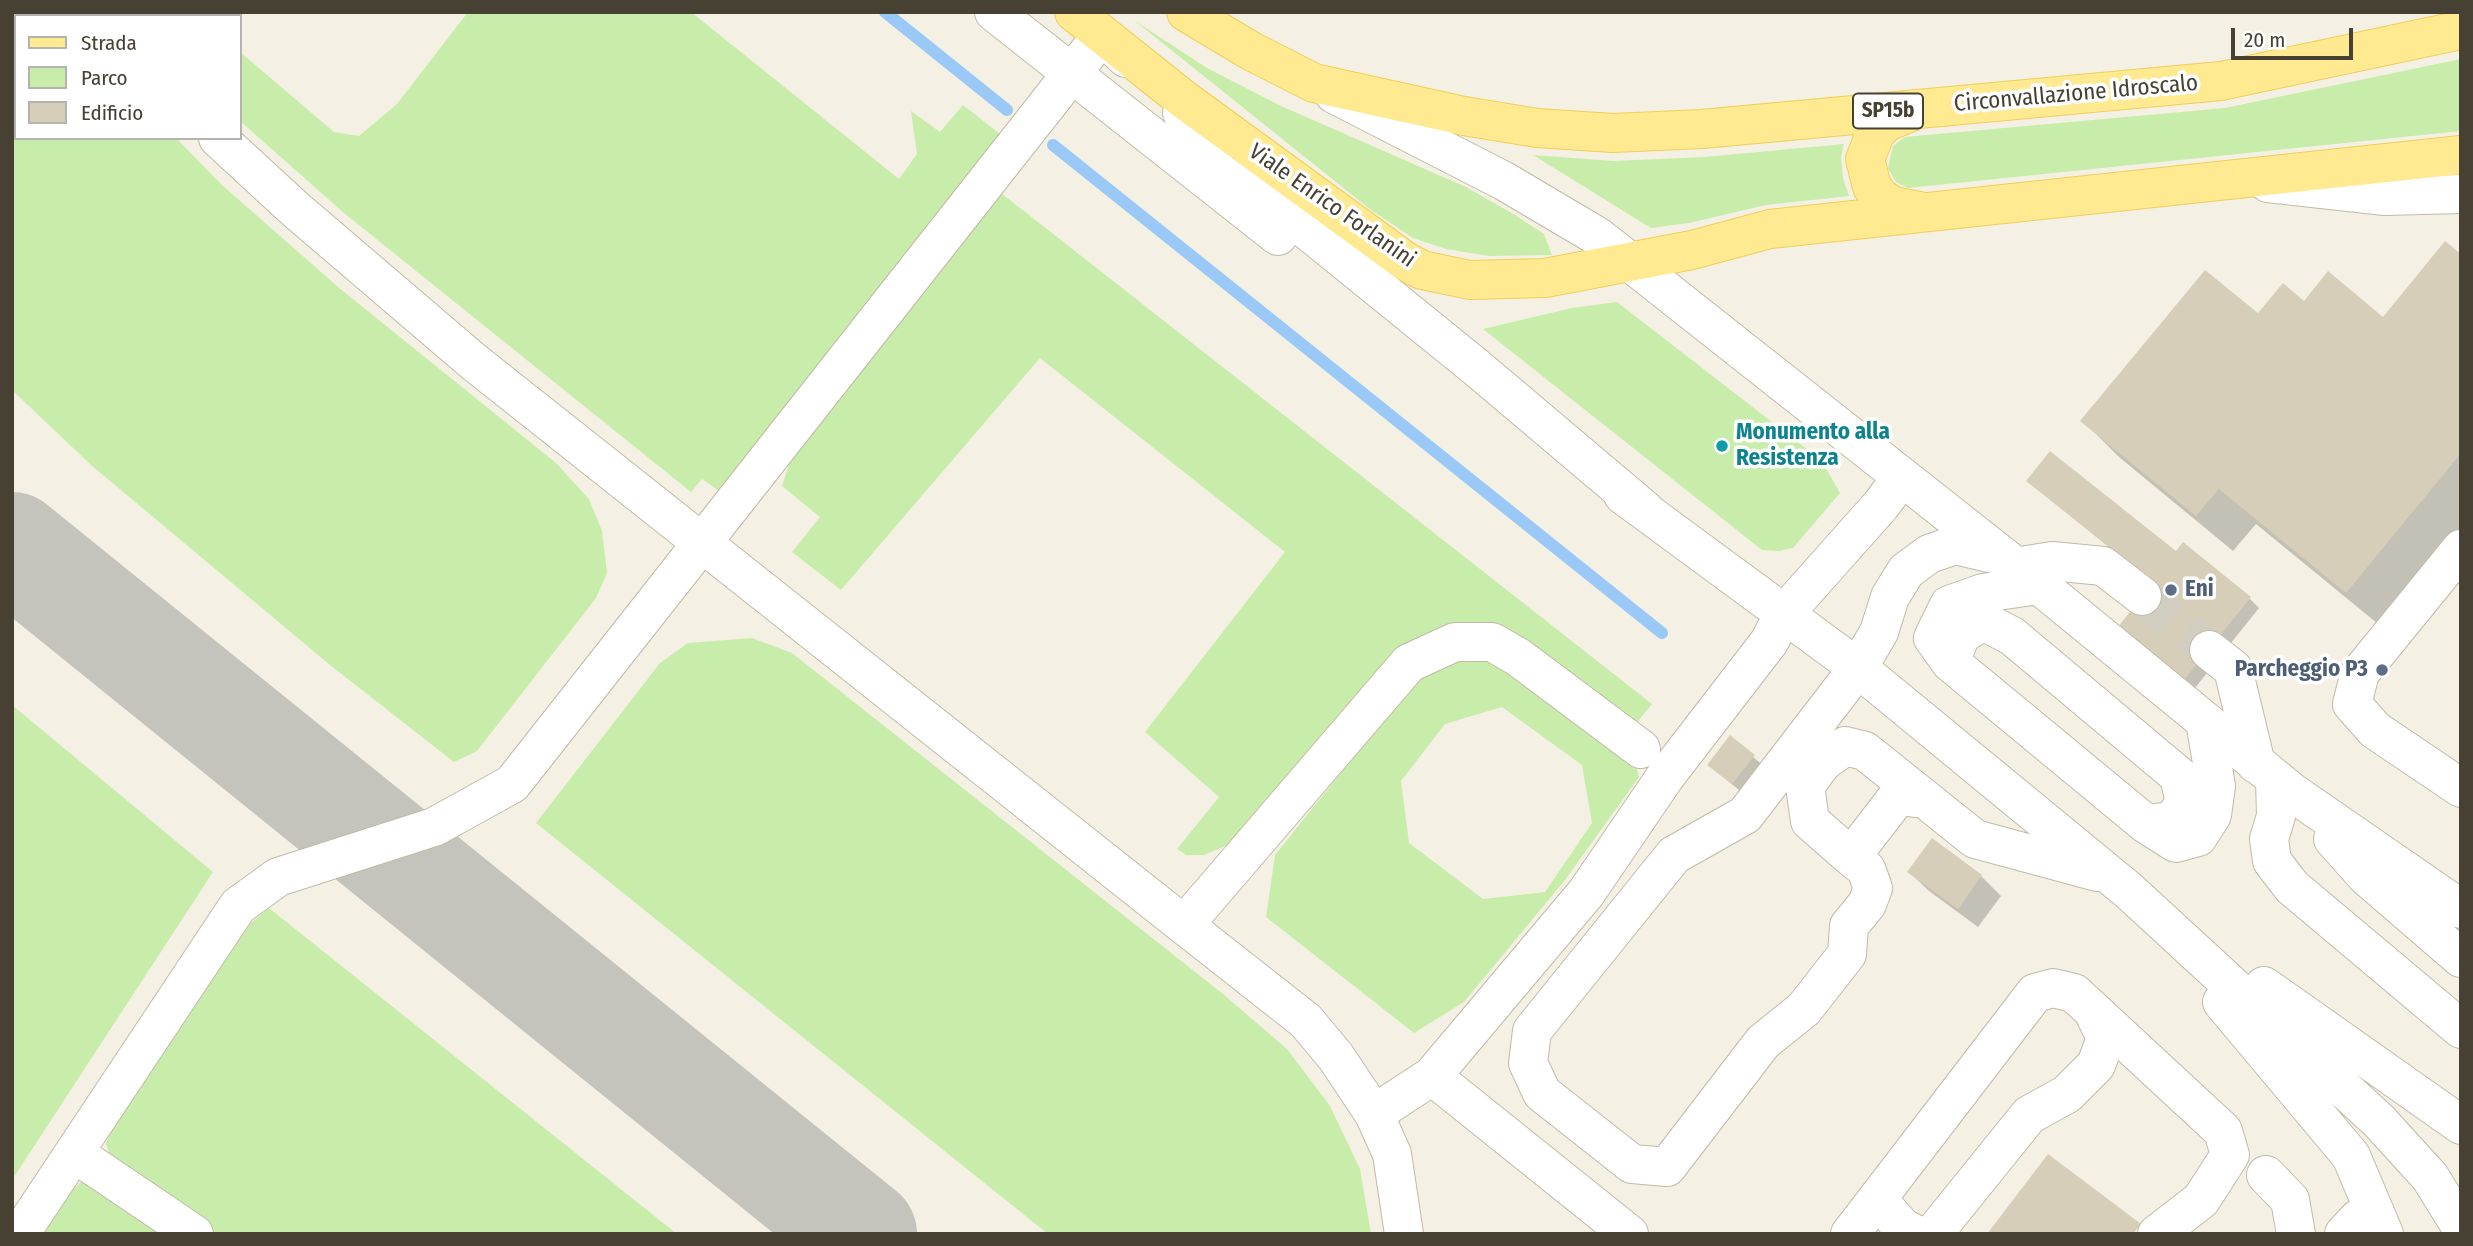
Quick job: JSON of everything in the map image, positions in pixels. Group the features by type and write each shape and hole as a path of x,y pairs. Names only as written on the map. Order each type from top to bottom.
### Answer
{"main road":[{"path":"1186,12 1251,51 1314,83"},
{"name":"Viale Enrico Forlanini","path":"1088,23 1346,219 1422,270 1469,280 1545,278 1630,262"},
{"name":"Circonvallazione Idroscalo","path":"1314,83 1464,116 1578,132 1702,129 2221,81 2461,30"},
{"path":"1920,211 1893,206 1881,198 1872,187 1866,159 1872,138 1887,122 1922,108"},
{"path":"1630,262 1692,250 1770,229 2461,155"}],"lane":[{"path":"994,12 1464,383 1645,510 1858,668 2120,883 2379,1121 2430,1177 2461,1227"},
{"path":"20,1234 238,906 278,877 434,827 513,785 1071,74 1088,23 1276,205 1477,368 1645,510"},
{"path":"1314,83 1504,181 1597,236 2018,569 2275,778 2461,909"},
{"path":"220,140 295,209 474,362 1306,1021 1336,1057 1374,1114 1392,1154 1404,1234"},
{"path":"2231,179 2385,196 2461,194"},
{"path":"1374,1114 1432,1076 1586,893 1665,777 1769,642 1784,614 1881,505 1900,478"},
{"path":"2018,569 1955,545 1929,554 1906,571 1889,597 1879,632 1858,668 1745,815 1674,855 1532,1031 1528,1063 1542,1093 1632,1164 1667,1167 1763,1042 1804,1009 1847,954 1849,926 1867,904 1873,887 1866,869 1810,821 1805,786 1822,763 1845,746 1865,751 1975,839 2120,883 2461,1125"},
{"path":"2461,549 2360,673 2352,704 2375,730 2461,788"},
{"path":"2142,596 2103,566 2052,561 2018,569 1983,593 1949,605 1933,638 1950,662 2146,824 2176,843 2198,837 2212,815 2216,786 2205,721"},
{"path":"1950,662 1961,635 1983,621 2012,636 2179,776 2185,803 2172,821 2146,824"},
{"path":"1184,925 1409,663 1455,642 1492,642 1518,657 1641,749"},
{"path":"2208,650 2233,669 2275,778 2276,816 2269,839 2272,861 2292,887 2461,1029"},
{"path":"2275,778 2366,876 2461,958"},
{"path":"1851,857 1898,796 1924,799"},
{"path":"2120,883 2351,1156 2379,1223"},
{"path":"1850,1234 2035,993 2053,988 2074,993 2223,1131 2230,1155 2201,1200 2157,1234"},
{"path":"1933,1234 2029,1115 2067,1094 2096,1065 2106,1038 2093,1011"},
{"path":"1432,1076 1629,1234"},
{"path":"74,1153 194,1234"},
{"path":"2266,1175 2290,1200 2296,1234"},
{"path":"1877,1199 1903,1228 1915,1234"},
{"path":"2344,1234 2358,1219 2379,1223"}],"green space":[{"path":"12,12 53,12 54,14 14,14 14,140 178,140 222,185 338,287 556,463 589,499 602,531 607,573 596,598 477,751 454,762 330,665 91,465 12,390"},
{"path":"468,12 691,12 899,179 917,154 911,111 940,132 963,105 1000,134 719,491 702,479 691,492 344,213 242,123 242,54 334,132 359,136 397,104"},
{"path":"1135,21 1207,68 1281,106 1466,187 1544,234 1552,255 1489,256 1446,249 1413,238 1371,210"},
{"path":"2461,59 2461,131 1908,188 1896,182 1888,168 1893,146 1905,137 2225,108"},
{"path":"1844,144 1841,157 1843,178 1849,196 1766,205 1689,223 1651,228 1533,155 1613,161 1705,157"},
{"path":"1001,193 1652,704 1634,726 1447,629 1242,839 1204,855 1186,855 1177,849 1219,797 1145,732 1285,552 1040,358 841,590 792,552 820,517 782,486 791,458"},
{"path":"1617,302 1821,460 1840,493 1793,548 1762,550 1483,329 1572,308"},
{"path":"752,638 792,653 1223,994 1287,1049 1330,1106 1360,1169 1371,1234 1048,1234 536,823 660,663 688,643"},
{"path":"1489,656 1635,764 1639,777 1565,880 1464,1002 1414,1033 1266,917 1275,855 1412,684 1440,665","holes":["1502,707 1582,765 1592,823 1545,892 1483,899 1409,843 1401,781 1445,724"]},
{"path":"12,705 213,872 12,1180"},
{"path":"269,908 677,1234 216,1234 113,1164 106,1144 116,1118 251,923"},
{"path":"82,1181 179,1234 40,1234 61,1201"}],"building":[{"path":"2445,241 2461,254 2461,453 2346,593 2219,489 2196,516 2080,421 2205,270 2258,313 2283,283 2304,301 2328,271 2383,317"},
{"path":"2050,451 2176,551 2183,542 2251,597 2184,680 2118,627 2153,582 2026,481"},
{"path":"1730,735 1755,755 1732,784 1707,765"},
{"path":"1932,838 1982,875 1958,909 1907,872"},
{"path":"2048,1154 2141,1224 2133,1234 1987,1234"}],"waterway":[{"path":"885,12 1007,110"},
{"path":"1053,145 1662,633"}],"taxiway":[{"path":"12,547 862,1234"}],"tunnel":[{"path":"2142,596 2209,650"}],"place":[{"name":"Monumento alla Resistenza","path":"1722,446"},
{"name":"Eni","path":"2171,590"},
{"name":"Parcheggio P3","path":"2382,670"}]}
